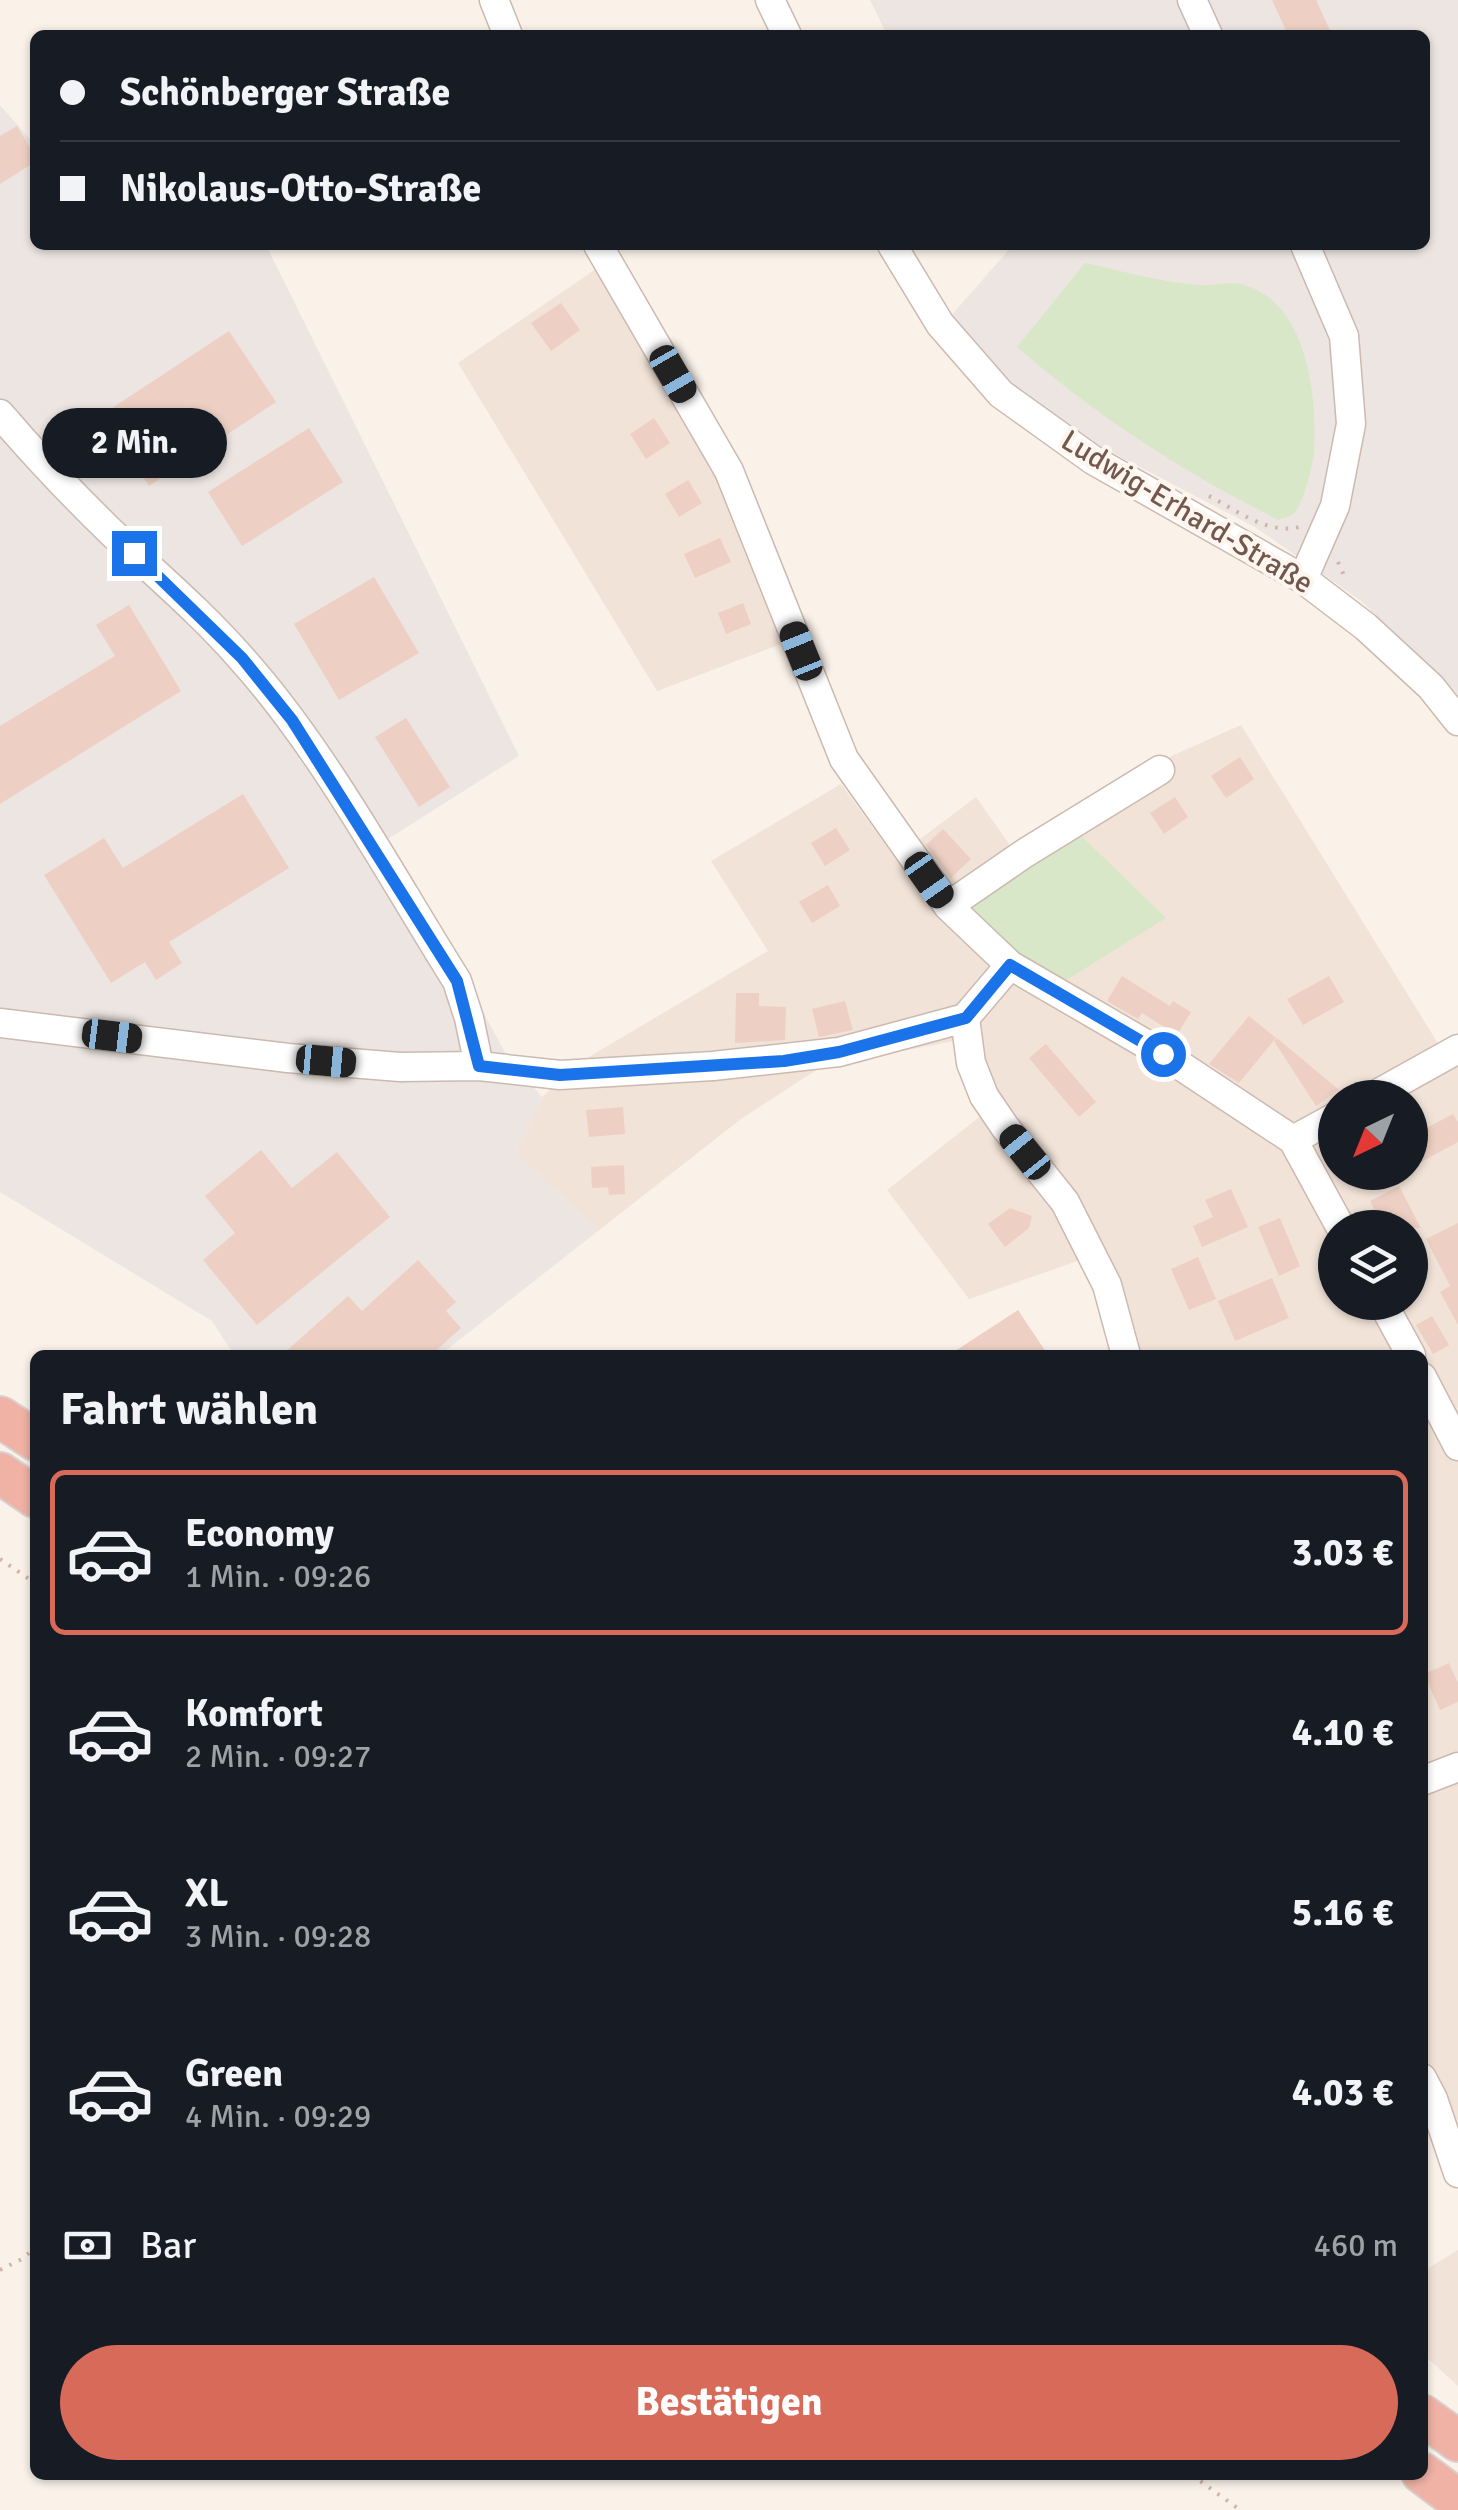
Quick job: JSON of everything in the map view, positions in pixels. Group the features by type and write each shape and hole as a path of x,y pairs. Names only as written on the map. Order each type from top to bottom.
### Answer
{"highway":[{"path":"0,1417 30,1437"},
{"path":"0,1473 30,1494"},
{"path":"1428,2419 1458,2441"},
{"path":"1428,2478 1458,2500"}],"street":[{"path":"494,0 506,30"},
{"path":"770,0 785,30"},
{"path":"1192,0 1206,30"},
{"path":"601,250 729,471 844,759 948,906 1010,965 1163,1054 1293,1140 1331,1210"},
{"name":"Ludwig-Erhard-Straße","path":"895,250 940,324 1001,394 1093,460 1303,579 1366,627 1431,687 1458,721"},
{"path":"1303,579 1331,516 1351,424 1344,336 1307,250"},
{"path":"0,414 111,532 242,658 292,720 457,981 479,1066"},
{"path":"948,906 1025,852 1160,770"},
{"path":"0,1023 288,1058 400,1066 479,1066 560,1075 784,1061 839,1052 966,1018 1010,965"},
{"path":"966,1018 972,1062 984,1096 1004,1128 1066,1202 1107,1285 1125,1350"},
{"path":"1402,1080 1458,1049"},
{"path":"1293,1140 1318,1126"},
{"path":"1392,1320 1408,1350"},
{"path":"1428,1388 1458,1446"},
{"path":"1428,1780 1458,1767"},
{"path":"1428,2089 1458,2173"}],"path":[{"path":"1198,491 1266,525 1288,530 1300,527 1316,510 1331,516"},
{"path":"1337,552 1338,568 1349,583"},
{"path":"0,1559 30,1580"},
{"path":"0,2270 30,2253"},
{"path":"1199,2480 1240,2510"}],"shaded area":[{"path":"870,0 1458,0 1458,695 1361,601 1255,527 1063,427 1018,393 949,318 1009,250 1430,250 1430,30 885,30"},
{"path":"0,105 30,139 30,250 268,250 519,756 388,839 506,1054 542,1097 515,1152 598,1231 446,1350 231,1350 212,1321 0,1192"},
{"path":"618,254 805,635 657,691 458,363"},
{"path":"1241,725 1439,1045 1458,1034 1458,2189 1428,2111 1428,1350 1119,1350 1089,1257 969,1299 887,1190 987,1111 954,1041 821,1067 741,1119 598,1231 515,1152 542,1097 582,1061 768,951 711,861 841,784 895,858 976,797 1012,848 1131,774"},
{"path":"1458,2250 1458,2386 1428,2359 1428,2268"}],"green space":[{"path":"1085,263 1184,284 1244,285 1265,295 1282,310 1304,353 1313,403 1312,464 1304,494 1293,514 1279,520 1175,463 1078,397 1017,347"},
{"path":"1070,825 1166,918 1052,989 948,906"}],"building":[{"path":"1272,0 1316,0 1330,30 1286,30"},
{"path":"17,126 30,148 30,165 0,184 0,136"},
{"path":"561,303 580,330 551,351 531,323"},
{"path":"229,331 276,402 149,486 103,414"},
{"path":"654,418 670,443 646,459 630,434"},
{"path":"309,428 343,482 242,546 208,492"},
{"path":"688,480 702,503 679,517 665,494"},
{"path":"720,538 731,562 695,578 684,554"},
{"path":"374,577 419,653 339,700 294,624"},
{"path":"743,603 751,624 726,634 718,613"},
{"path":"129,605 181,691 0,804 0,726 115,656 96,625"},
{"path":"406,718 450,787 419,807 375,737"},
{"path":"1240,757 1254,779 1226,798 1211,776"},
{"path":"243,794 289,868 169,942 182,963 156,980 145,962 111,983 44,875 104,838 123,868"},
{"path":"1175,797 1188,817 1164,834 1150,813"},
{"path":"836,828 850,850 825,866 811,843"},
{"path":"943,829 971,859 951,878 926,845"},
{"path":"828,885 840,906 812,923 799,902"},
{"path":"1122,976 1170,1006 1173,1001 1191,1012 1177,1035 1142,1013 1138,1019 1107,1001"},
{"path":"1329,976 1344,1002 1303,1025 1287,999"},
{"path":"736,993 759,993 759,1006 786,1007 785,1040 735,1043"},
{"path":"845,1001 853,1030 819,1037 812,1009"},
{"path":"1249,1016 1276,1038 1239,1083 1209,1064"},
{"path":"1277,1038 1327,1080 1318,1080 1316,1106 1274,1041"},
{"path":"1046,1044 1096,1102 1079,1117 1029,1058"},
{"path":"623,1107 625,1134 589,1137 586,1110"},
{"path":"1453,1114 1458,1122 1458,1142 1428,1158 1428,1127"},
{"path":"261,1150 292,1188 337,1152 390,1217 257,1325 203,1260 235,1233 205,1196"},
{"path":"624,1165 625,1194 609,1195 608,1187 592,1188 591,1167"},
{"path":"1231,1189 1248,1227 1202,1247 1193,1226 1213,1217 1205,1200"},
{"path":"1391,1190 1401,1190 1412,1210 1375,1210 1370,1201"},
{"path":"1010,1208 1032,1216 1029,1228 1005,1247 988,1224"},
{"path":"1280,1218 1300,1266 1279,1276 1258,1227"},
{"path":"1458,1223 1458,1325 1440,1292 1450,1286 1428,1238"},
{"path":"1198,1257 1216,1299 1189,1310 1171,1269"},
{"path":"418,1260 456,1302 446,1311 461,1328 437,1350 288,1350 348,1296 362,1311"},
{"path":"1272,1278 1289,1318 1235,1341 1218,1301"},
{"path":"1018,1310 1045,1350 957,1350"},
{"path":"1432,1316 1449,1345 1433,1354 1416,1325"},
{"path":"1449,1663 1458,1683 1458,1702 1440,1710 1428,1683 1428,1672"}],"route":[{"path":"134,553 242,658 292,720 457,981 479,1066 560,1075 784,1061 839,1052 966,1018 1010,965 1163,1054"}]}
